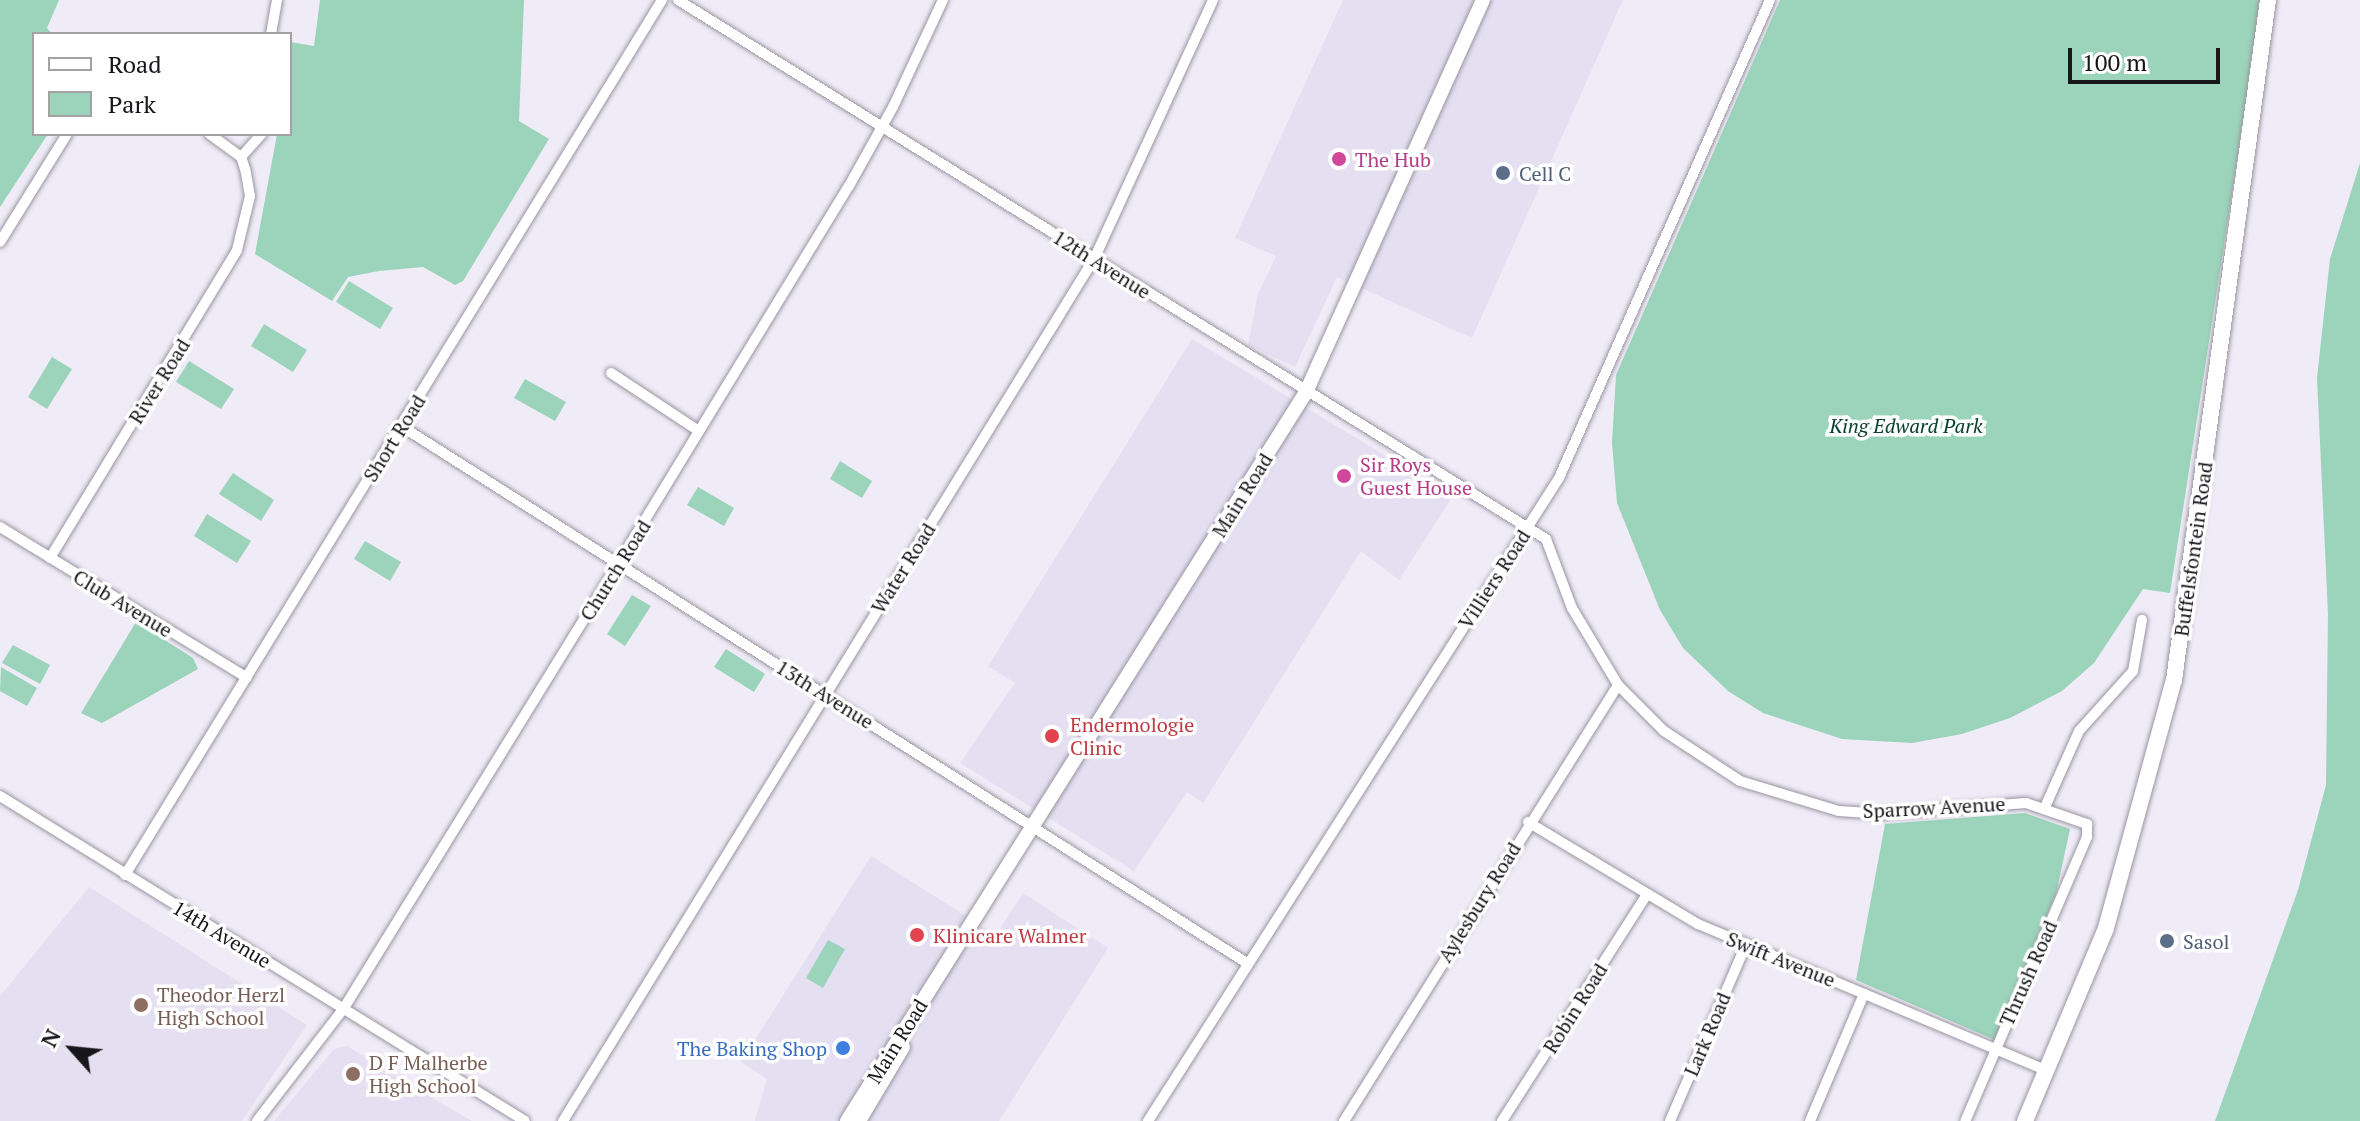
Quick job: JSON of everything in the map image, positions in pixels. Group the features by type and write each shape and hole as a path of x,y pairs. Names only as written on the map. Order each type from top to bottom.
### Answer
{"main road":[{"name":"Main Road","path":"847,1121 1306,392 1483,0"},
{"name":"Buffelsfontein Road","path":"2015,1121 2043,1069 2106,928 2174,680 2240,223 2268,0"},
{"name":"Buffelsfontein Road","path":"2240,223 2247,206 2277,0"},
{"name":"Main Road","path":"859,1121 949,963"},
{"name":"Buffelsfontein Road","path":"2025,1121 2043,1069"}],"street":[{"path":"271,32 277,0"},
{"name":"Short Road","path":"125,875 662,0"},
{"name":"12th Avenue","path":"678,0 1527,527"},
{"name":"Church Road","path":"257,1121 344,1008 618,564 882,127 943,0"},
{"name":"Water Road","path":"563,1121 1094,259 1213,0"},
{"name":"Villiers Road","path":"1148,1121 1572,452 1770,0"},
{"path":"0,242 66,136"},
{"path":"212,136 241,157 260,136"},
{"name":"River Road","path":"50,558 227,269 244,230 250,196 241,157"},
{"path":"611,373 699,431"},
{"name":"13th Avenue","path":"401,426 1247,963"},
{"name":"Club Avenue","path":"0,527 247,678"},
{"name":"Sparrow Avenue","path":"1527,527 1549,543 1572,608 1618,685 1641,712 1701,758 1740,781 1791,799 1883,814 1993,803 2045,807 2087,824"},
{"path":"2045,807 2079,731 2133,671 2142,620"},
{"name":"Aylesbury Road","path":"1344,1121 1528,822 1618,685"},
{"name":"14th Avenue","path":"0,796 525,1121"},
{"name":"Swift Avenue","path":"1528,822 1647,894 1745,947 2043,1069"},
{"name":"Thrush Road","path":"1965,1121 2087,837 2087,824"},
{"name":"Robin Road","path":"1502,1121 1647,894"},
{"name":"Lark Road","path":"1670,1121 1745,947"},
{"path":"1810,1121 1864,994"}],"shaded area":[{"path":"1343,0 1623,0 1472,338 1337,277 1295,367 1248,345 1258,294 1276,256 1235,238"},
{"path":"1192,339 1453,496 1399,580 1361,551 1203,803 1187,792 1134,871 960,763 1015,683 988,666"},
{"path":"871,856 996,935 1023,893 1108,948 999,1121 755,1121 767,1079 741,1062"},
{"name":"Theodor Herzl High School","path":"89,887 307,1025 242,1121 0,1121 0,996"},
{"name":"D F Malherbe High School","path":"347,1046 472,1121 274,1121 334,1049"}],"green space":[{"path":"0,0 59,0 47,28 50,32 32,32 32,136 47,136 0,207"},
{"path":"320,0 524,0 519,121 549,139 463,281 455,285 423,267 379,271 348,277 332,301 255,254 277,136 292,136 292,42 314,46"},
{"name":"King Edward Park","path":"1780,0 2262,0 2170,593 2143,589 2094,663 2062,691 2010,718 1962,734 1912,743 1842,739 1763,713 1728,691 1683,648 1660,610 1617,503 1612,443 1616,375"},
{"path":"2360,163 2360,1121 2215,1121 2298,890 2326,785 2328,614 2317,378 2330,259"},
{"path":"349,281 393,308 380,329 336,302"},
{"path":"264,324 307,350 293,372 251,346"},
{"path":"52,357 72,369 47,409 28,397"},
{"path":"189,361 234,389 221,409 176,382"},
{"path":"525,379 566,402 555,421 514,398"},
{"path":"840,461 872,481 862,498 830,479"},
{"path":"233,473 274,500 261,521 219,494"},
{"path":"698,487 734,508 724,526 687,505"},
{"path":"207,514 251,541 237,563 194,536"},
{"path":"365,541 401,562 390,581 354,559"},
{"path":"632,595 651,606 625,646 607,634"},
{"path":"136,622 193,658 198,669 102,723 81,713"},
{"path":"13,645 50,665 40,684 2,663"},
{"path":"726,649 765,674 754,692 714,667"},
{"path":"1,667 37,688 27,706 0,691"},
{"path":"2025,813 2070,829 2056,894 1995,1040 1856,980 1885,824"},
{"path":"828,940 845,949 823,988 806,978"}],"place":[{"name":"The Hub","path":"1339,159"},
{"name":"Cell C","path":"1503,173"},
{"name":"Sir Roys Guest House","path":"1344,476"},
{"name":"Endermologie Clinic","path":"1052,736"},
{"name":"Klinicare Walmer","path":"917,935"},
{"name":"Sasol","path":"2167,941"},
{"name":"Theodor Herzl High School","path":"141,1005"},
{"name":"The Baking Shop","path":"843,1048"},
{"name":"D F Malherbe High School","path":"353,1074"}]}
